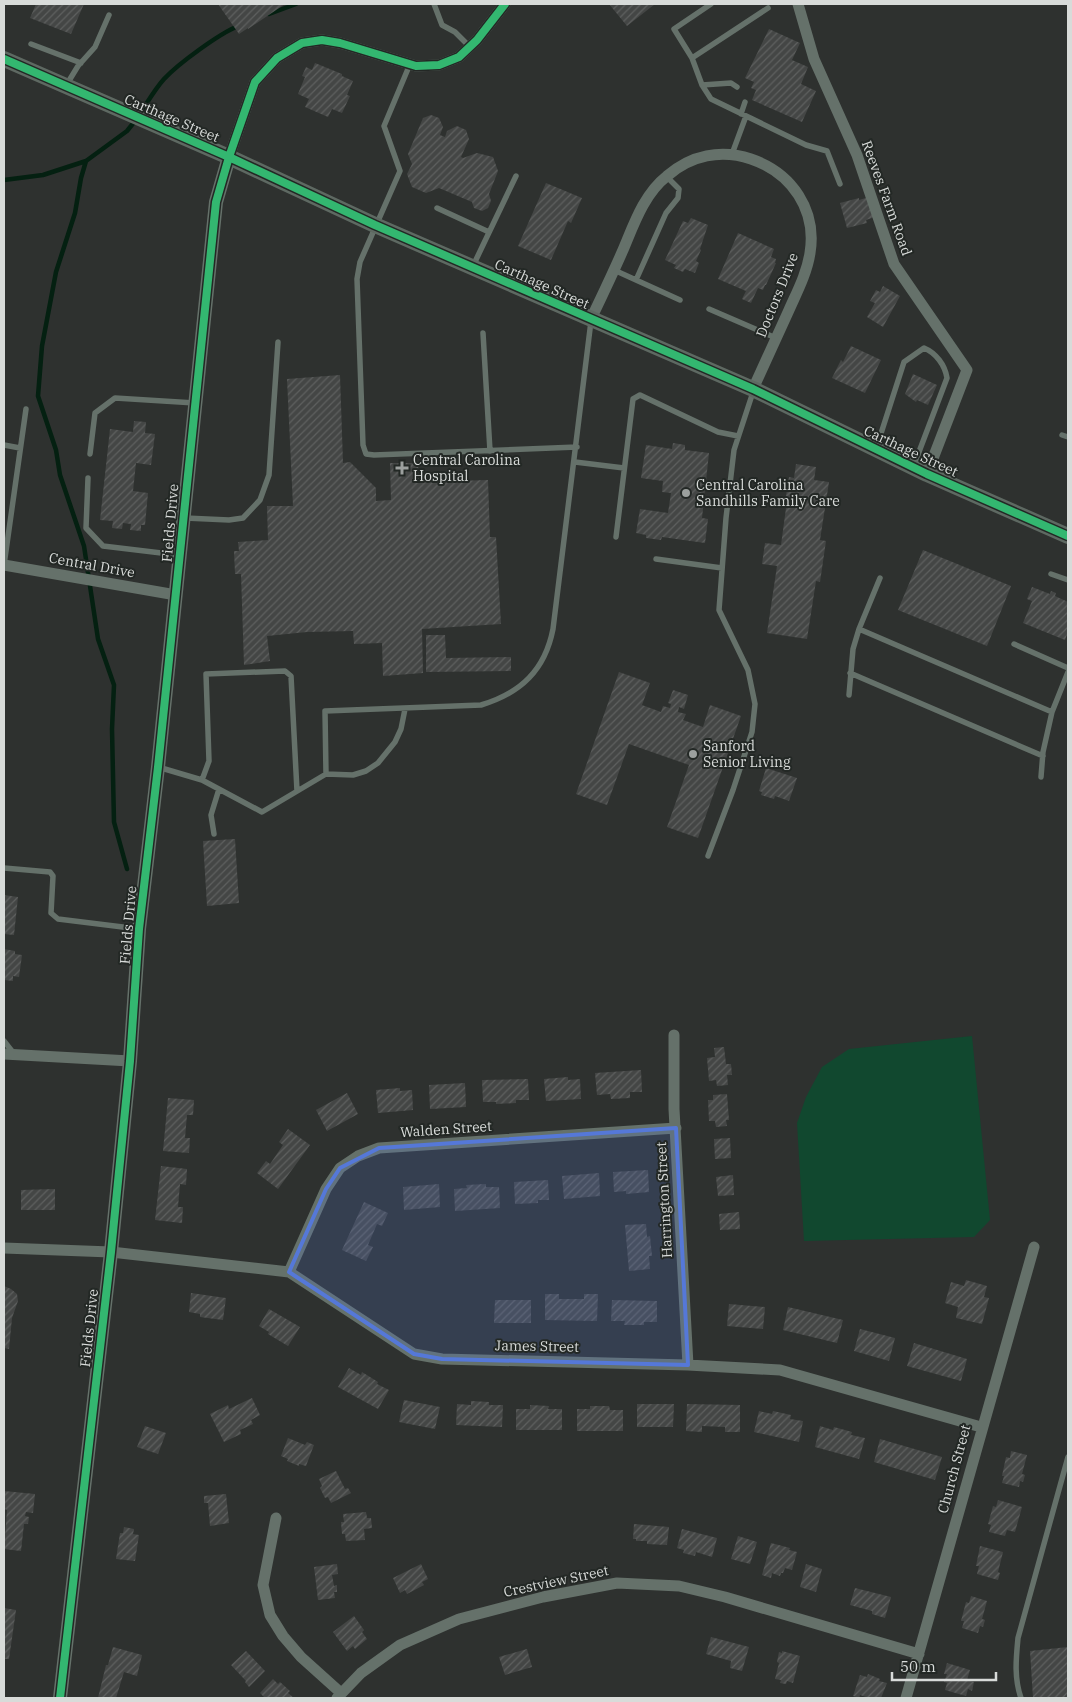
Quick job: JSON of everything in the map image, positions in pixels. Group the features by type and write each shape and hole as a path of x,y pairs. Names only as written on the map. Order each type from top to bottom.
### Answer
{"main road":[{"name":"Carthage Street","path":"4,59 753,390 920,470 1068,536"}],"street":[{"path":"229,157 255,82 277,58 302,43 322,40 340,43 416,66 439,66 459,57 470,47 505,4"},
{"name":"Reeves Farm Road","path":"798,4 814,59 857,155 894,264 967,370 920,470"},
{"name":"Doctors Drive","path":"591,319 641,209 652,191 666,176 686,162 720,153 732,154 761,163 788,180 801,199 808,216 811,234 810,254 800,285 753,390"},
{"name":"Fields Drive","path":"60,1698 130,1061 139,929 158,767 216,202 229,157"},
{"name":"Central Drive","path":"4,565 176,595"},
{"name":"Harrington Street","path":"674,1035 674,1109 688,1365"},
{"path":"10,1054 130,1061"},
{"name":"Walden Street","path":"289,1272 326,1189 340,1168 358,1156 379,1148 676,1128"},
{"name":"Church Street","path":"906,1698 981,1427 1034,1247"},
{"name":"James Street","path":"4,1248 110,1252 289,1272 414,1354 442,1359 688,1365 780,1370 981,1427"},
{"path":"276,1518 263,1586 270,1615 283,1636 339,1696"},
{"name":"Crestview Street","path":"339,1696 361,1673 400,1645 459,1619 542,1597 617,1583 680,1586 725,1597 919,1654"}],"lane":[{"path":"434,4 442,25 455,32 470,47"},
{"path":"711,4 674,28 692,58 702,85 711,99 806,145 827,151 840,184"},
{"path":"692,58 768,8"},
{"path":"66,86 81,63 95,47 109,15"},
{"path":"31,44 81,63"},
{"path":"410,64 384,126 400,171 375,224 360,262 357,279 364,445 366,454 577,447"},
{"path":"702,85 732,83 737,87"},
{"path":"732,154 745,102"},
{"path":"473,267 516,176"},
{"path":"636,280 666,213 678,198 679,189 666,176"},
{"path":"437,208 489,232"},
{"path":"614,270 680,300"},
{"path":"709,309 776,338"},
{"path":"326,774 325,711 481,705 494,701 519,687 538,668 551,643 577,447 591,319"},
{"path":"483,333 490,450"},
{"path":"183,518 229,520 243,518 260,500 269,474 278,342"},
{"path":"876,449 904,362 924,348 931,351 946,369 947,378 920,470"},
{"path":"708,856 752,732 755,704 748,670 719,610 726,518 734,450 753,390"},
{"path":"616,537 632,399 640,395 718,432 738,436"},
{"path":"90,454 94,413 115,398 195,403"},
{"path":"4,565 26,409"},
{"path":"4,445 20,448"},
{"path":"575,462 624,468"},
{"path":"88,478 86,528 103,546 180,555"},
{"path":"656,559 722,568"},
{"path":"1051,574 1068,580"},
{"path":"849,695 850,673 858,629 880,578"},
{"path":"858,629 1052,712"},
{"path":"1014,644 1068,668"},
{"path":"202,780 209,761 206,674 285,671 290,676 297,791"},
{"path":"1042,777 1043,756 1052,712 1068,672"},
{"path":"850,673 1043,756"},
{"path":"158,767 202,780 262,812 326,774 353,775 366,771 378,763 395,742 401,729 405,709"},
{"path":"214,834 211,815 219,789"},
{"path":"4,868 50,872 53,876 51,913 58,919 139,929"},
{"path":"4,1041 10,1054"},
{"path":"1021,1698 1015,1666 1018,1638 1068,1457"}],"highlighted area":[{"path":"676,1128 688,1365 442,1359 414,1354 289,1272 326,1189 340,1168 379,1148"}],"green space":[{"path":"972,1036 990,1220 974,1237 804,1241 797,1123 806,1097 822,1067 849,1049"}],"building":[{"path":"36,4 84,4 71,34 30,18"},
{"path":"218,4 285,4 239,34"},
{"path":"609,4 655,4 627,26"},
{"path":"769,29 800,43 792,60 808,67 801,84 816,91 802,122 752,100 756,90 751,88 754,82 745,78"},
{"path":"315,63 342,74 342,76 353,81 347,95 350,96 342,113 332,109 328,117 305,107 309,99 298,94 305,77 302,76 306,67 312,70"},
{"path":"431,115 439,118 443,127 440,135 445,137 447,131 457,126 466,130 469,139 461,157 477,153 493,157 498,171 489,194 491,201 488,208 482,211 474,208 472,202 439,188 426,193 412,187 407,174 412,164 408,154 423,118"},
{"path":"546,183 582,198 571,223 568,221 551,260 518,246"},
{"path":"869,197 875,217 866,220 867,223 847,228 840,203"},
{"path":"691,218 708,225 696,261 699,263 695,273 685,269 683,272 674,268 676,265 665,260 683,221 688,223"},
{"path":"738,233 774,249 771,257 776,259 766,285 763,290 758,288 751,303 742,299 746,291 718,279"},
{"path":"883,286 900,296 883,327 867,317 875,303 870,301 876,290 880,292"},
{"path":"851,346 881,360 865,393 832,378"},
{"path":"913,374 937,385 928,405 917,400 916,402 905,394"},
{"path":"340,375 343,463 350,462 376,488 376,501 391,500 390,463 418,463 419,482 488,480 490,537 496,537 501,624 422,629 423,673 383,676 382,643 354,644 353,631 307,632 267,636 270,661 244,665 241,574 235,574 234,551 239,551 238,542 268,540 267,506 293,506 287,379"},
{"path":"134,421 146,422 145,433 155,434 151,465 136,463 133,491 148,493 145,525 141,525 141,531 130,530 131,524 123,523 122,529 112,528 113,521 100,520 110,429 133,432"},
{"name":"Central Carolina Sandhills Family Care","path":"673,443 685,445 685,450 709,453 702,518 708,519 705,543 662,537 661,540 646,538 646,535 636,533 640,509 668,513 671,493 662,492 663,481 641,478 646,445 672,449"},
{"path":"796,464 816,467 814,480 829,482 820,540 826,541 820,582 816,581 807,639 767,633 777,566 762,564 765,543 781,545 789,477 794,478"},
{"path":"923,550 1011,586 987,646 898,610"},
{"path":"1032,587 1050,594 1051,591 1056,593 1055,596 1068,602 1068,632 1065,640 1023,623 1032,601 1027,599"},
{"path":"426,635 445,635 446,658 511,657 511,671 426,672"},
{"name":"Sanford Senior Living","path":"619,672 650,683 642,705 661,712 663,706 670,708 671,704 668,703 673,690 688,695 684,709 679,707 678,712 686,714 683,720 703,727 710,705 741,716 698,838 667,827 689,765 629,744 607,805 576,794"},
{"path":"766,768 797,778 789,801 775,796 774,799 761,795 762,792 759,791"},
{"path":"235,839 239,903 207,906 203,841"},
{"path":"4,895 18,897 14,935 4,934"},
{"path":"4,949 15,951 15,954 22,955 19,977 13,976 13,981 4,980"},
{"path":"724,1047 726,1064 731,1064 732,1075 727,1075 728,1085 717,1086 716,1080 709,1081 707,1058 715,1057 714,1048"},
{"path":"641,1070 642,1092 630,1092 630,1098 611,1099 610,1094 597,1095 595,1073"},
{"path":"568,1077 568,1080 580,1079 581,1099 546,1101 544,1079"},
{"path":"528,1079 529,1100 516,1100 516,1103 496,1104 496,1102 483,1102 482,1080"},
{"path":"465,1083 466,1107 430,1109 429,1085"},
{"path":"400,1088 400,1091 412,1090 413,1110 378,1113 376,1090"},
{"path":"347,1093 358,1114 327,1131 316,1110"},
{"path":"727,1094 729,1120 726,1120 727,1126 716,1127 715,1121 709,1121 708,1100 713,1100 713,1095"},
{"path":"168,1098 194,1100 193,1115 187,1115 185,1138 190,1138 189,1153 163,1151"},
{"path":"288,1129 310,1145 278,1189 257,1173 266,1161 270,1164 283,1145 279,1142"},
{"path":"730,1138 731,1158 715,1159 714,1139"},
{"path":"161,1166 187,1169 186,1185 180,1184 178,1207 183,1207 182,1223 155,1220"},
{"path":"648,1170 649,1192 626,1194 626,1191 614,1192 613,1172"},
{"path":"599,1173 600,1196 564,1199 562,1176"},
{"path":"733,1175 734,1195 718,1196 716,1177"},
{"path":"548,1180 549,1200 538,1200 538,1203 515,1204 514,1182"},
{"path":"439,1184 440,1207 404,1210 403,1187"},
{"path":"486,1184 486,1187 499,1187 500,1208 455,1211 454,1189 467,1188 466,1185"},
{"path":"55,1189 55,1210 21,1210 21,1190"},
{"path":"364,1202 388,1213 382,1226 377,1224 368,1245 373,1247 366,1261 342,1250"},
{"path":"739,1212 740,1229 720,1230 719,1214"},
{"path":"646,1224 647,1237 650,1236 652,1256 649,1256 650,1269 629,1271 625,1225"},
{"path":"966,1280 987,1286 984,1297 989,1298 982,1324 956,1318 958,1307 945,1303 951,1282 964,1286"},
{"path":"4,1286 17,1294 18,1301 12,1318 9,1349 4,1348"},
{"path":"191,1293 226,1298 223,1320 200,1317 200,1314 189,1312"},
{"path":"545,1294 559,1294 559,1299 584,1299 584,1294 598,1294 597,1321 545,1320"},
{"path":"495,1300 531,1300 531,1323 494,1323"},
{"path":"612,1300 657,1301 657,1322 644,1322 644,1325 624,1325 625,1321 611,1321"},
{"path":"729,1304 765,1307 763,1329 727,1326"},
{"path":"788,1307 843,1320 837,1343 783,1330"},
{"path":"269,1309 300,1327 288,1346 259,1326"},
{"path":"860,1329 895,1338 889,1361 854,1351"},
{"path":"914,1343 967,1359 961,1381 907,1366"},
{"path":"349,1368 361,1375 362,1372 378,1382 377,1384 389,1390 378,1409 338,1387"},
{"path":"252,1398 260,1415 251,1420 253,1424 240,1430 241,1434 224,1442 210,1414 228,1405 229,1409"},
{"path":"404,1400 440,1407 435,1429 399,1422"},
{"path":"471,1401 489,1402 489,1405 503,1405 502,1427 456,1425 457,1404 471,1405"},
{"path":"637,1404 674,1404 673,1427 637,1427"},
{"path":"687,1404 740,1405 740,1432 725,1432 725,1427 702,1426 702,1432 686,1431"},
{"path":"530,1405 549,1406 548,1409 562,1409 562,1430 516,1430 516,1409 530,1409"},
{"path":"590,1406 609,1406 610,1410 623,1410 623,1431 577,1431 577,1409 590,1409"},
{"path":"759,1411 772,1414 773,1411 791,1415 790,1419 803,1421 799,1442 754,1432"},
{"path":"145,1426 166,1433 158,1454 137,1447"},
{"path":"820,1426 833,1430 834,1427 852,1432 851,1435 865,1438 859,1459 815,1447"},
{"path":"288,1438 305,1445 307,1442 314,1445 306,1466 299,1464 299,1466 281,1456"},
{"path":"880,1439 942,1457 935,1480 874,1462"},
{"path":"1011,1451 1027,1455 1022,1474 1025,1475 1023,1482 1020,1481 1019,1487 1002,1483 1006,1457 1010,1458"},
{"path":"336,1471 345,1489 348,1488 351,1493 331,1503 328,1497 325,1498 320,1488 322,1486 319,1479"},
{"path":"4,1491 35,1494 33,1513 26,1512 25,1516 29,1517 28,1524 24,1524 21,1551 4,1549 7,1510 4,1509"},
{"path":"226,1494 229,1523 210,1526 208,1503 204,1503 204,1496"},
{"path":"998,1500 1022,1507 1015,1532 1007,1530 1005,1536 989,1532 991,1525 988,1524 993,1506 996,1507"},
{"path":"366,1512 367,1518 371,1518 372,1528 364,1529 365,1540 346,1541 345,1534 342,1534 341,1522 344,1522 343,1514"},
{"path":"634,1524 669,1527 667,1545 647,1544 647,1541 636,1541 636,1539 633,1539"},
{"path":"124,1527 134,1529 133,1534 139,1535 135,1561 116,1559 120,1533 123,1533"},
{"path":"682,1529 717,1538 712,1557 696,1552 695,1556 683,1553 684,1550 677,1548"},
{"path":"738,1536 757,1542 750,1564 731,1559"},
{"path":"771,1543 797,1552 792,1570 785,1568 780,1576 772,1573 771,1578 762,1575"},
{"path":"980,1546 1003,1552 998,1580 977,1574 979,1566 976,1566"},
{"path":"337,1564 338,1574 332,1575 334,1586 337,1585 337,1592 334,1592 335,1598 318,1600 314,1567"},
{"path":"421,1564 428,1579 422,1582 424,1585 407,1594 405,1590 400,1593 393,1578"},
{"path":"806,1564 822,1569 816,1592 800,1587"},
{"path":"855,1588 891,1597 885,1618 872,1614 872,1611 850,1605"},
{"path":"971,1596 987,1601 982,1619 985,1620 983,1627 980,1626 978,1633 962,1628 964,1621 961,1621 966,1602 969,1603"},
{"path":"4,1608 16,1610 9,1659 4,1659"},
{"path":"354,1616 364,1630 362,1632 367,1639 355,1649 353,1646 347,1651 333,1632"},
{"path":"711,1637 749,1647 742,1671 730,1668 731,1661 706,1654"},
{"path":"113,1647 142,1655 137,1676 124,1672 116,1698 98,1698 106,1665 108,1665"},
{"path":"1068,1647 1068,1698 1033,1698 1030,1651"},
{"path":"527,1649 532,1667 505,1675 499,1657"},
{"path":"246,1651 265,1671 249,1687 231,1665"},
{"path":"782,1651 800,1656 793,1683 787,1681 786,1684 780,1683 781,1680 775,1679 779,1663 777,1662 779,1652 782,1653"},
{"path":"947,1663 970,1670 967,1680 974,1682 972,1691 968,1689 966,1696 945,1690 947,1683 944,1682 947,1674 944,1674"},
{"path":"868,1674 880,1679 879,1681 887,1683 881,1698 869,1698 860,1695 859,1698 853,1696 860,1675 867,1677"},
{"path":"273,1679 278,1684 280,1682 290,1691 288,1693 294,1698 265,1698 260,1693"}],"waterway":[{"path":"269,14 296,4"},
{"path":"139,115 157,87 171,72 210,42 238,26"},
{"path":"4,180 43,175 86,161 127,131 135,121"},
{"path":"86,161 75,213 56,272 42,346 38,396 56,450 60,475 84,546 98,639 114,685 112,729 114,822 127,869"}],"cycle path":[{"path":"60,1698 111,1252 130,1061 139,929 158,767 216,202 229,157 255,82 277,58 302,43 322,40 340,43 416,66 439,65 459,57 477,40 505,4"},
{"path":"4,59 229,157 375,225 753,389 927,474 1068,536"}],"place":[{"name":"Central Carolina Hospital","path":"402,468"},
{"name":"Central Carolina Sandhills Family Care","path":"686,493"},
{"name":"Sanford Senior Living","path":"693,754"}]}
